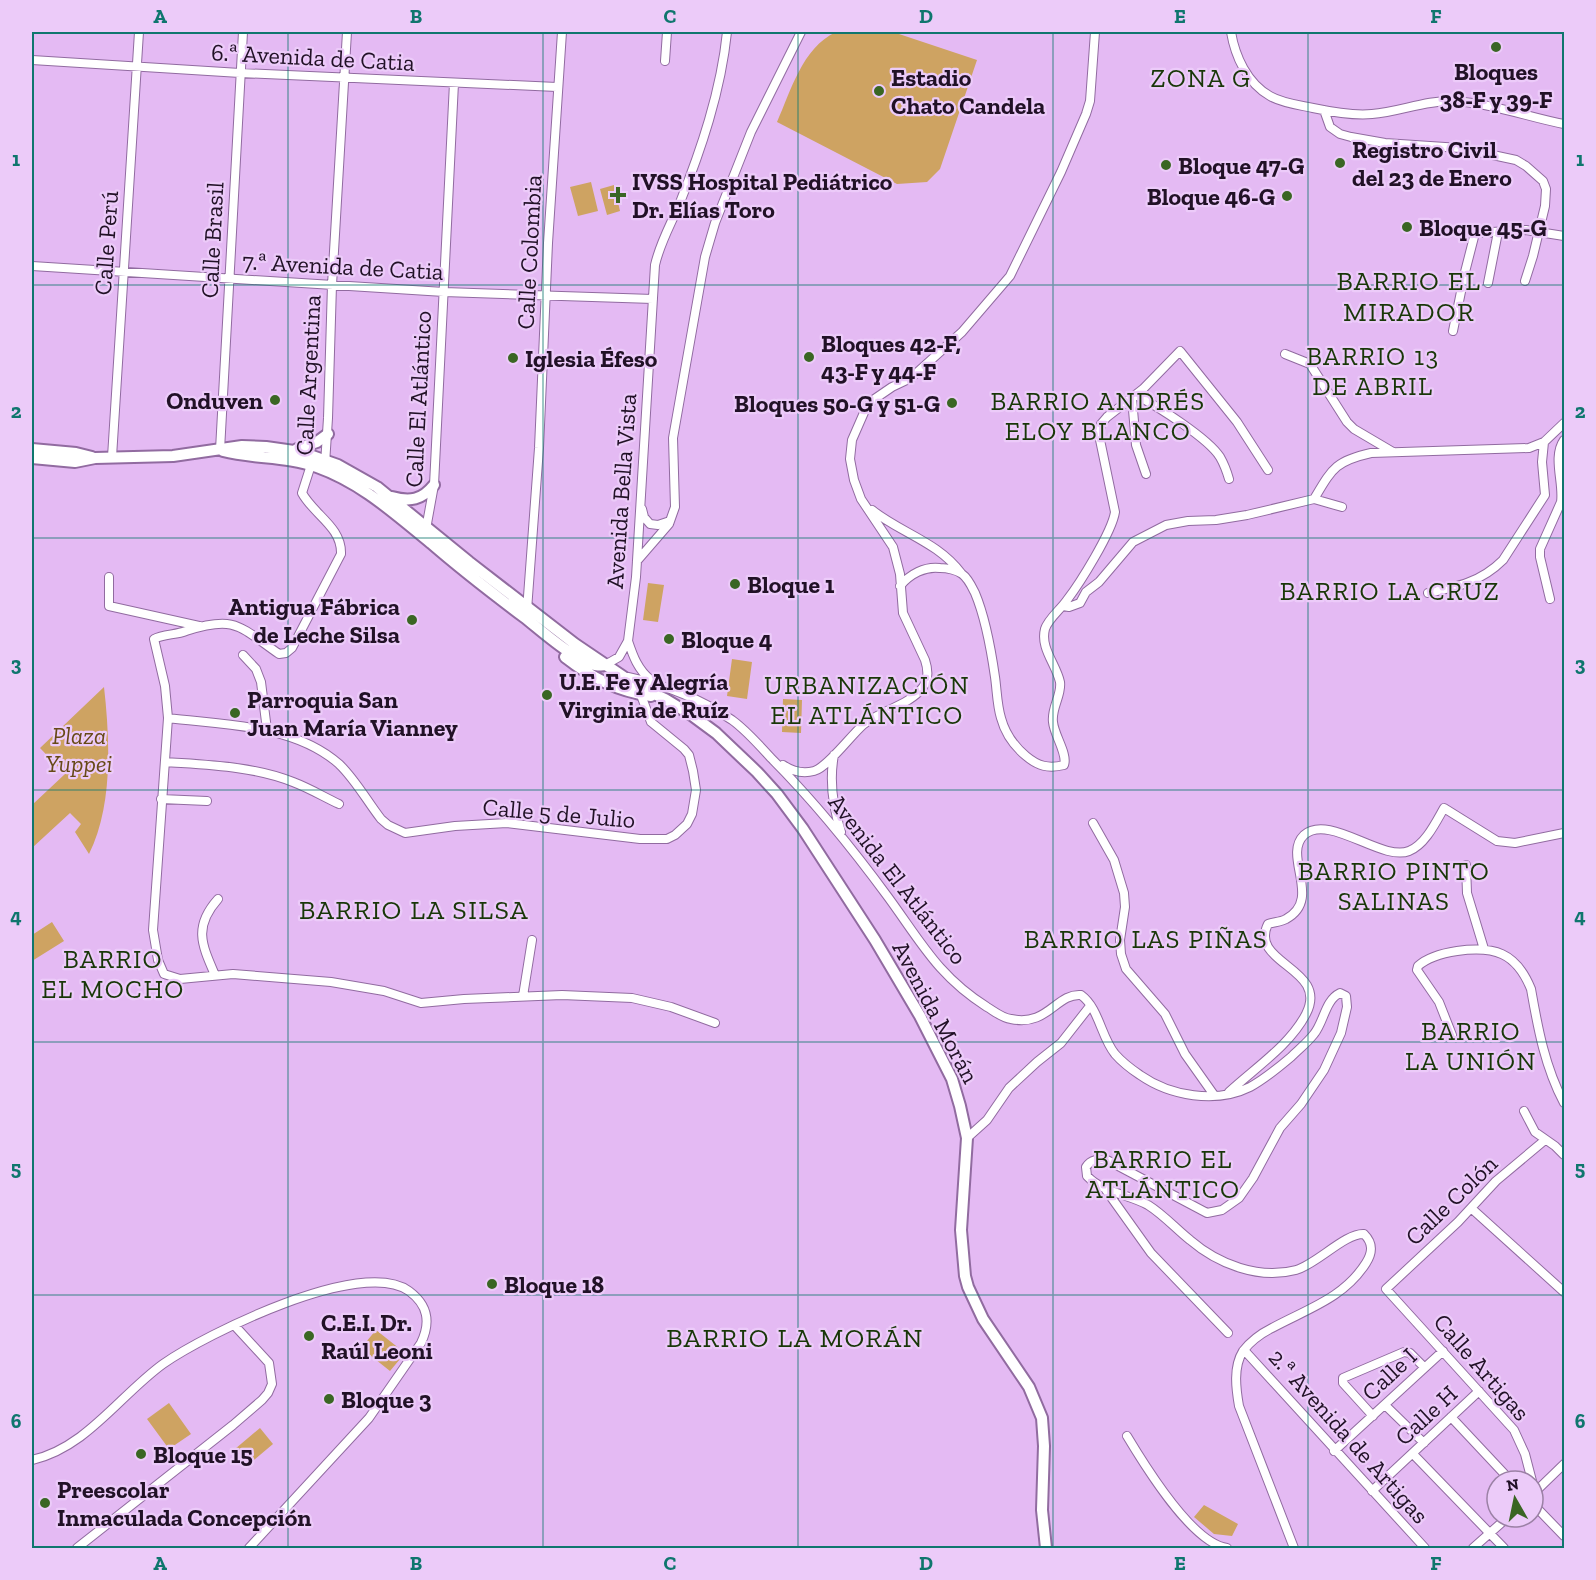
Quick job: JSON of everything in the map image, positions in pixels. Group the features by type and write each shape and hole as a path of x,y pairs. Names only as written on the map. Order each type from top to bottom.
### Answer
{"main road":[{"path":"32,458 75,462 95,458 173,456 242,446 285,449 308,447 328,434"},
{"path":"32,449 76,453 95,458"},
{"path":"285,449 325,465 356,474 526,612 605,665"},
{"path":"220,450 242,456 325,465"},
{"path":"375,491 403,501 426,495 434,485"},
{"path":"390,497 424,531"},
{"path":"526,612 539,628 582,660 599,667 605,665"},
{"name":"Avenida Morán","path":"539,628 546,642 582,670 617,689 665,699"},
{"name":"Avenida Morán","path":"605,665 637,686 665,699 710,729 746,760 777,794 874,939 920,1016 952,1079 968,1138 961,1230 965,1276 983,1319 1029,1387 1039,1408 1043,1430 1042,1510 1046,1548"},
{"path":"582,670 597,675 623,676"}],"street":[{"name":"Calle Perú","path":"112,457 139,32"},
{"name":"Calle Brasil","path":"220,450 243,32"},
{"name":"Calle Argentina","path":"325,465 332,285 347,32"},
{"name":"Calle Colombia","path":"526,612 539,448 545,295 562,32"},
{"path":"665,61 667,32"},
{"name":"Avenida Bella Vista","path":"655,683 644,675 637,665 628,641 638,561 655,265 658,251 678,206 705,130 722,66 726,32"},
{"path":"638,561 672,520 675,507 673,438 705,257 735,168 761,109 801,32"},
{"path":"765,752 789,769 809,772 820,768 862,726 880,713 916,694 927,680 925,660 903,613 898,565 893,547 858,491 851,471 850,449 856,427 873,400 911,378 962,332 1010,276 1061,172 1086,114 1090,101 1095,32"},
{"path":"1231,32 1238,58 1249,76 1271,97 1289,102 1324,110 1371,114 1453,101 1564,124"},
{"name":"6.ª Avenida de Catia","path":"32,60 240,73 557,87"},
{"name":"Calle El Atlántico","path":"424,531 434,485 454,83"},
{"path":"1324,110 1330,127 1340,134 1385,143 1460,148 1522,162 1543,181 1546,189 1545,206 1525,281"},
{"path":"1453,331 1473,236 1477,231 1538,231 1564,236"},
{"path":"1488,283 1498,232"},
{"name":"7.ª Avenida de Catia","path":"32,266 444,292 653,299"},
{"path":"867,505 876,513 951,559 972,587 981,608 991,648 1000,716 1005,730 1023,753 1039,765 1046,767 1064,765 1066,761 1053,724 1052,715 1060,681 1044,638 1047,624 1063,606 1114,521 1099,428 1107,417 1134,396 1180,351 1237,422 1268,470"},
{"path":"1285,354 1310,364 1347,422 1354,429 1394,453"},
{"path":"1134,396 1137,445 1146,474"},
{"path":"1134,396 1162,410 1208,444 1220,458 1229,479"},
{"path":"1314,499 1327,477 1342,461 1371,453 1529,448 1544,442 1564,423"},
{"path":"1550,599 1540,549 1561,502 1559,452 1564,440"},
{"path":"1428,593 1476,580 1494,569 1503,560 1545,495 1542,462 1544,442"},
{"path":"311,465 302,493 334,530 340,543 340,554 292,648 286,653 279,654 243,628 231,624 210,623 154,639 165,686 168,718 153,930 158,960 164,974 180,979 215,975 250,975 348,984 384,991 422,1003 522,996 572,995 632,998 671,1007 715,1023"},
{"path":"1063,606 1069,607 1080,603 1086,592 1099,582 1133,542 1157,529 1178,522 1216,520 1247,515 1314,499 1342,507"},
{"path":"640,501 644,517 650,524 658,525 672,520"},
{"path":"900,586 909,576 923,570 940,568 961,573"},
{"path":"109,578 109,606 199,626"},
{"path":"605,665 619,657 628,641"},
{"path":"243,655 256,669 261,682 267,730"},
{"name":"Avenida El Atlántico","path":"623,676 655,683 687,695 734,722 804,791 842,837 930,957 971,997 1008,1019 1023,1021 1050,1012 1063,1000 1073,995 1084,997 1090,1006"},
{"name":"Calle 5 de Julio","path":"168,718 267,730 306,744 338,764 381,819 405,833 455,826 507,823 640,839 667,839 680,832 687,824 695,800 696,782 688,755 684,749 651,722 641,695"},
{"path":"835,753 832,765 833,799 842,837"},
{"path":"165,762 233,768 268,774 293,782 339,804"},
{"path":"161,799 207,801"},
{"path":"1228,1093 1290,1037 1308,1010 1310,999 1307,984 1301,975 1274,956 1264,938 1268,924 1285,920 1297,911 1300,904 1302,881 1297,848 1301,838 1307,833 1315,829 1324,830 1366,842 1386,851 1407,852 1422,841 1444,808 1497,841 1515,843 1564,833"},
{"path":"1093,823 1114,860 1124,893 1125,907 1120,940 1121,954 1126,969 1165,1014 1185,1054 1214,1095"},
{"path":"1466,865 1467,893 1484,949"},
{"path":"215,975 202,939 201,928 218,899"},
{"path":"522,996 532,940"},
{"path":"1452,1035 1439,1002 1418,970 1420,964 1451,952 1484,949 1501,954 1522,971 1531,989 1544,1058 1554,1085 1564,1103"},
{"path":"968,1138 987,1120 1010,1088 1061,1043 1090,1006 1115,1055 1141,1076 1174,1092 1186,1095 1214,1095 1248,1088 1284,1062 1314,1035 1332,998 1340,993 1346,996 1347,1007 1341,1033 1324,1070 1301,1104 1280,1128 1253,1178 1239,1198 1222,1210 1207,1213 1107,1160 1100,1159 1088,1163 1086,1167 1087,1176 1097,1184 1106,1190 1151,1207 1215,1258 1255,1272 1294,1270 1322,1256 1353,1235 1366,1236 1371,1245 1371,1253 1363,1268 1336,1295 1266,1332 1244,1350 1239,1362 1235,1385 1239,1406 1294,1548"},
{"path":"1524,1111 1532,1127 1564,1155"},
{"name":"Calle Colón","path":"1386,1289 1497,1181 1545,1140"},
{"path":"1106,1190 1151,1253 1228,1333"},
{"path":"1471,1208 1564,1292"},
{"path":"32,1460 53,1452 85,1432 169,1361 212,1336 296,1298 346,1286 374,1283 398,1285 408,1290 423,1305 427,1330 405,1368 369,1418 249,1548"},
{"name":"Calle Artigas","path":"1386,1289 1514,1430 1529,1469"},
{"path":"77,1548 233,1425 268,1393 272,1384 268,1364 235,1326"},
{"name":"2.ª Avenida de Artigas","path":"1244,1350 1425,1548"},
{"name":"Calle I","path":"1335,1451 1443,1351"},
{"path":"1373,1416 1342,1381 1345,1377 1404,1352 1410,1353 1424,1367"},
{"name":"Calle H","path":"1372,1491 1479,1391"},
{"path":"1385,1405 1424,1443"},
{"path":"1451,1417 1500,1469"},
{"path":"1127,1436 1151,1476 1174,1506 1212,1544 1227,1548"},
{"path":"1413,1454 1504,1548"},
{"path":"1545,1482 1564,1464"},
{"path":"1545,1516 1564,1536"},
{"path":"1473,1548 1494,1529"}],"green space":[{"name":"Estadio Chato Candela","path":"836,32 893,32 977,60 940,169 927,182 897,184 777,122 806,59 824,39"},
{"path":"591,182 598,211 578,216 570,187"},
{"path":"614,185 620,211 607,215 600,189"},
{"path":"648,583 664,585 658,622 643,620"},
{"path":"732,659 752,662 747,699 727,696"},
{"name":"Plaza Yuppei","path":"104,687 108,729 108,772 102,815 89,854 75,832 81,824 70,813 32,848 32,805 65,774 40,748"},
{"path":"783,699 802,700 801,733 782,732"},
{"path":"52,922 64,941 32,961 32,935"},
{"path":"376,1330 405,1353 390,1371 361,1348"},
{"path":"169,1403 191,1434 169,1449 147,1419"},
{"path":"260,1428 273,1444 248,1465 235,1449"},
{"path":"1204,1505 1238,1524 1232,1536 1214,1534 1194,1517"}],"place":[{"name":"Bloques 38-F y 39-F","path":"1496,47"},
{"name":"Estadio Chato Candela","path":"879,91"},
{"name":"Registro Civil del 23 de Enero","path":"1340,163"},
{"name":"Bloque 47-G","path":"1166,165"},
{"name":"IVSS Hospital Pediátrico Dr. Elías Toro","path":"618,195"},
{"name":"Bloque 46-G","path":"1287,196"},
{"name":"Bloque 45-G","path":"1407,227"},
{"name":"Bloques 42-F, 43-F y 44-F","path":"809,357"},
{"name":"Iglesia Éfeso","path":"513,358"},
{"name":"Onduven","path":"275,400"},
{"name":"Bloques 50-G y 51-G","path":"952,403"},
{"name":"Bloque 1","path":"735,584"},
{"name":"Antigua Fábrica de Leche Silsa","path":"412,620"},
{"name":"Bloque 4","path":"669,639"},
{"name":"U.E. Fe y Alegría Virginia de Ruíz","path":"547,695"},
{"name":"Parroquia San Juan María Vianney","path":"235,713"},
{"name":"Bloque 18","path":"492,1284"},
{"name":"C.E.I. Dr. Raúl Leoni","path":"309,1336"},
{"name":"Bloque 3","path":"329,1399"},
{"name":"Bloque 15","path":"141,1454"},
{"name":"Preescolar Inmaculada Concepción","path":"45,1503"}],"district":[{"name":"ZONA G","path":"1201,78"},
{"name":"BARRIO EL MIRADOR","path":"1409,296"},
{"name":"BARRIO 13 DE ABRIL","path":"1373,371"},
{"name":"BARRIO ANDRÉS ELOY BLANCO","path":"1098,416"},
{"name":"BARRIO LA CRUZ","path":"1390,591"},
{"name":"URBANIZACIÓN EL ATLÁNTICO","path":"867,700"},
{"name":"BARRIO PINTO SALINAS","path":"1394,886"},
{"name":"BARRIO LA SILSA","path":"414,910"},
{"name":"BARRIO LAS PIÑAS","path":"1146,939"},
{"name":"BARRIO EL MOCHO","path":"113,974"},
{"name":"BARRIO LA UNIÓN","path":"1471,1046"},
{"name":"BARRIO EL ATLÁNTICO","path":"1163,1174"},
{"name":"BARRIO LA MORÁN","path":"795,1338"}]}
